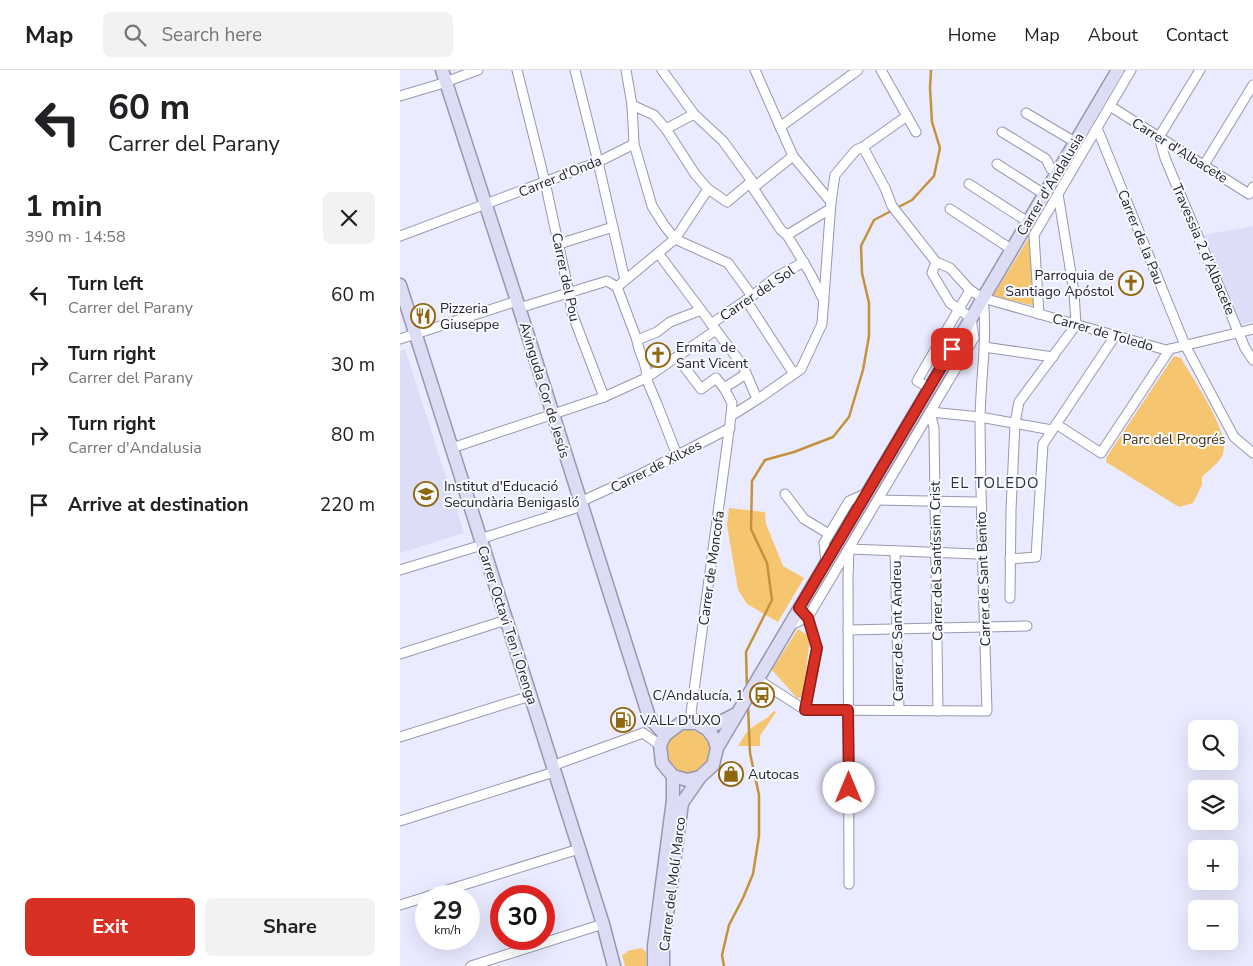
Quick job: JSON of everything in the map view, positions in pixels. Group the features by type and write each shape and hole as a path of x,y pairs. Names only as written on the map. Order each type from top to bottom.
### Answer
{"street":[{"path":"400,96 437,85 443,76 478,70"},
{"name":"Carrer del Pou","path":"517,70 545,182 572,312 604,397"},
{"path":"575,70 625,280"},
{"path":"662,70 694,114 723,141 804,262 824,302"},
{"path":"755,70 793,156 831,205"},
{"path":"780,127 858,70"},
{"path":"881,70 916,132"},
{"name":"Carrer d'Andalusia","path":"808,618 849,549 872,496 952,349 1118,70"},
{"name":"Carrer d'Andalusia","path":"1038,314 1034,235 1131,70"},
{"path":"1159,137 1200,70"},
{"path":"626,72 632,105 634,144 652,206 664,226 675,239 728,263 794,374 801,369 822,324 835,175 856,150 907,116"},
{"name":"Avinguda Cor de Jesús","path":"443,76 649,717 662,740"},
{"path":"1204,165 1253,85"},
{"path":"632,105 654,115 666,129 695,174 708,189 727,202 793,156"},
{"name":"Carrer d'Albacete","path":"1110,106 1204,165 1251,190"},
{"path":"1026,113 1075,142"},
{"path":"666,129 694,114"},
{"name":"Carrer de la Pau","path":"1097,128 1186,346 1234,437 1253,452"},
{"path":"1002,132 1046,159 1051,169 1057,173"},
{"name":"Travessia 2 d'Albacete","path":"1159,137 1165,158 1245,348 1253,360"},
{"name":"Carrer d'Onda","path":"400,236 598,162 634,144"},
{"path":"863,147 885,188 892,206 936,262 950,268 970,290 983,298"},
{"path":"997,164 1044,194"},
{"path":"969,184 1028,222"},
{"path":"617,287 675,239 708,189"},
{"path":"1010,598 1015,423 1019,402 1076,325 1074,292 1058,194"},
{"path":"784,233 831,205"},
{"path":"950,209 1012,250"},
{"path":"559,244 613,227"},
{"path":"658,253 745,370 759,398"},
{"name":"Carrer del Sol","path":"452,448 604,397 646,378 677,357 776,277 804,262"},
{"path":"936,262 932,273 950,303 971,318"},
{"path":"400,339 607,281 617,287 648,372 646,378 677,455"},
{"name":"Carrer Octavi Ten i Orenga","path":"400,285 603,924 614,966"},
{"path":"930,388 917,380 970,290"},
{"name":"Carrer de Toledo","path":"983,298 1166,350 1253,329"},
{"name":"Carrer de Sant Benito","path":"938,711 987,711 980,418 985,316 983,298"},
{"path":"637,340 657,332 670,322 701,310"},
{"name":"Carrer d'Andalusia","path":"717,748 826,562 930,412 974,338 971,318"},
{"path":"950,324 963,332"},
{"path":"1010,559 1036,557 1043,444 1115,336"},
{"path":"940,342 952,349"},
{"path":"984,347 1053,357"},
{"path":"930,412 1054,427 1101,453 1170,349"},
{"path":"677,357 701,389 716,378 722,385 745,370"},
{"name":"Carrer de Xilxes","path":"400,570 581,504 677,455 731,422 759,398 794,374"},
{"name":"Carrer de Moncofa","path":"698,722 731,422 732,403 722,385"},
{"name":"Carrer del Santíssim Crist","path":"930,412 934,428 938,711"},
{"path":"785,494 804,519 829,534"},
{"path":"872,496 976,502"},
{"name":"Carrer d'Andalusia","path":"826,562 824,543 849,501 872,496"},
{"path":"849,884 849,549 977,554"},
{"name":"Carrer de Sant Andreu","path":"894,551 899,710"},
{"path":"799,608 808,618 817,648 805,710"},
{"path":"788,626 808,618"},
{"path":"400,654 506,620"},
{"path":"848,630 1027,626"},
{"path":"757,679 805,710 938,711"},
{"path":"400,737 530,696"},
{"path":"698,722 714,738 717,748 714,765 700,777 687,780 673,776 662,763 662,740 681,723 698,722 736,714"},
{"path":"643,733 649,717"},
{"path":"400,821 553,769 643,733 662,740"},
{"name":"Carrer del Molí Marco","path":"654,966 654,946 673,800 673,776"},
{"name":"Carrer del Molí Marco","path":"663,966 682,803 700,777"},
{"path":"465,885 578,849"},
{"path":"400,905 415,901"},
{"path":"471,966 603,924"}],"shaded area":[{"path":"1253,226 1253,322 1241,325 1204,235"},
{"name":"Institut d'Educació Secundària Benigasló","path":"405,349 464,533 400,553 400,351"}],"green space":[{"path":"1030,236 1035,306 993,296"},
{"name":"Parc del Progrés","path":"1174,356 1181,358 1209,405 1216,419 1224,444 1221,457 1202,477 1202,485 1193,503 1179,507 1106,462 1106,458"},
{"path":"729,508 765,512 766,524 783,566 804,578 778,622 747,604 738,590 727,525"},
{"path":"798,629 810,637 803,697 797,698 772,670"},
{"path":"774,711 776,712 760,736 760,746 738,746 746,733"},
{"path":"684,730 692,730 704,736 710,752 704,768 692,774 684,774 672,768 666,756 666,748 672,736"},
{"path":"642,948 646,952 646,966 625,966 622,955 627,951"}],"waterway":[{"path":"747,688 746,652 772,600 767,563 751,529 752,481 765,460 794,452 833,437 849,417 863,370 869,336 869,303 862,273 861,246 874,220 912,200 934,176 940,148 932,122 931,70"},
{"path":"724,966 722,955 729,925 753,874 759,836 759,795 750,753 748,706"}],"place":[{"name":"Parroquia de Santiago Apóstol","path":"1131,283"},
{"name":"Pizzeria Giuseppe","path":"423,316"},
{"name":"Ermita de Sant Vicent","path":"658,355"},
{"name":"Institut d'Educació Secundària Benigasló","path":"426,494"},
{"name":"C/Andalucía, 1","path":"762,695"},
{"name":"VALL D'UXO","path":"623,720"},
{"name":"Autocas","path":"731,774"}],"district":[{"name":"EL TOLEDO","path":"995,483"}],"route":[{"path":"849,788 848,710 805,710 817,648 808,618 799,608 952,349"}]}
